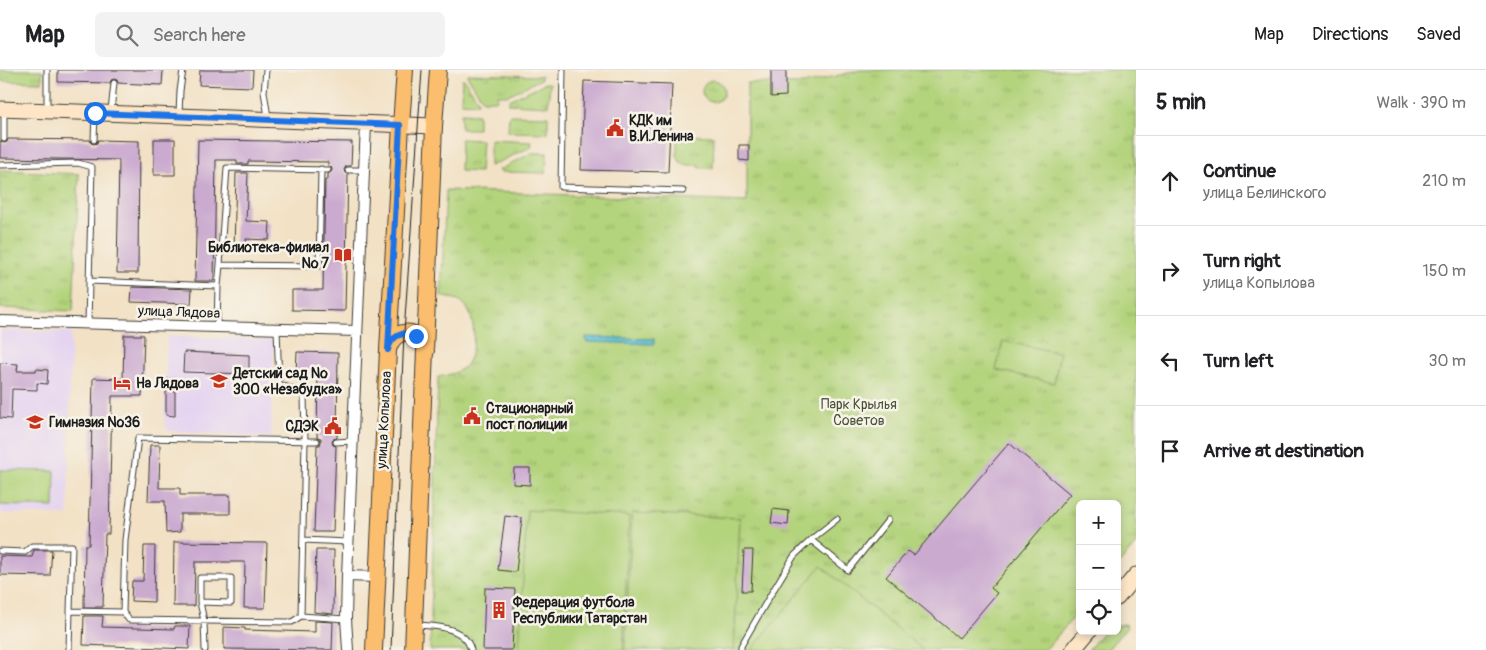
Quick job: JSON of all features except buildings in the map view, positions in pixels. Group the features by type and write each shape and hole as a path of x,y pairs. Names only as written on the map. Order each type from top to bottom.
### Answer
{"main road":[{"name":"улица Копылова","path":"374,650 376,577 400,125 405,70"},
{"path":"413,650 434,126 438,70"},
{"path":"388,350 389,344 399,334 410,333 421,340 426,352"}],"street":[{"path":"2,109 434,126"},
{"path":"348,650 346,618 348,542 366,124"},
{"name":"улица Лядова","path":"0,321 277,328 356,332"},
{"path":"1121,593 1136,575"},
{"path":"347,576 376,577"},
{"path":"1073,650 1086,635"}],"lane":[{"path":"46,111 47,70"},
{"path":"179,116 180,91 184,70"},
{"path":"266,70 264,92 268,120"},
{"path":"563,70 561,187 683,191"},
{"path":"111,114 114,83"},
{"path":"2,109 4,139"},
{"path":"94,140 95,113"},
{"path":"4,158 2,165 78,163 92,167"},
{"path":"88,324 92,160"},
{"path":"217,327 218,286 228,168 328,170"},
{"path":"220,265 319,266 321,169"},
{"path":"348,170 365,170"},
{"path":"89,281 218,286"},
{"path":"277,328 279,384 304,394 305,441 301,616"},
{"path":"317,441 138,438 126,540 123,612 129,620 292,622 301,616 346,618"},
{"path":"336,442 352,441"},
{"path":"741,650 741,646 794,556 837,519"},
{"path":"811,540 848,570 888,520"},
{"path":"303,540 348,542"},
{"path":"0,551 25,552 32,546 72,546 69,650"},
{"path":"200,602 231,603 231,578 200,578 200,602 204,621 205,650"},
{"path":"70,611 123,612"},
{"path":"414,625 457,631 466,638 470,650"}],"shaded area":[{"name":"Гимназия №36","path":"0,330 71,332 68,515 0,513"},
{"name":"Детский сад № 300 «Незабудка»","path":"167,336 274,340 271,437 168,431 164,422"}],"green space":[{"path":"0,70 42,70 42,82 0,81"},
{"name":"Парк Крылья Советов","path":"860,70 1136,70 1136,544 1121,561 1121,500 1076,500 1076,615 1045,650 430,650 438,377 457,372 466,365 472,350 474,331 470,313 466,306 458,300 441,296 446,190 747,202 747,83 804,84"},
{"path":"468,74 541,76 541,79 508,95 497,95 497,100 483,100"},
{"path":"462,79 464,79 478,100 478,103 461,102"},
{"path":"713,80 721,83 724,91 721,99 713,102 705,99 702,91 705,83"},
{"path":"545,83 550,83 548,106 509,104 509,100"},
{"path":"461,113 478,114 478,129 461,129"},
{"path":"509,115 548,116 548,133 508,132"},
{"path":"677,135 714,136 713,168 700,168 699,165 687,165 680,162 677,155"},
{"path":"461,139 482,140 480,172 460,171"},
{"path":"490,140 532,142 531,147 490,166"},
{"path":"532,153 547,153 546,173 499,172 499,170"},
{"path":"0,170 79,174 73,311 0,308"},
{"path":"1003,341 1060,353 1054,383 996,370"},
{"path":"0,470 55,471 54,507 0,505"},
{"path":"527,510 629,516 623,650 519,650"},
{"path":"632,513 740,518 734,650 625,650"},
{"path":"821,566 923,650 755,650 753,648"},
{"path":"1126,624 1127,627 1121,634 1121,625"},
{"path":"1101,635 1120,635 1107,650 1088,650"}],"water":[{"path":"586,337 654,339 654,344 586,342"}],"tram line":[{"path":"391,650 404,333 422,70"}],"place":[{"name":"КДК им В.И.Ленина","path":"615,128"},
{"name":"Библиотека-филиал № 7","path":"343,255"},
{"name":"Детский сад № 300 «Незабудка»","path":"219,381"},
{"name":"На Лядова","path":"122,383"},
{"name":"Стационарный пост полиции","path":"472,416"},
{"name":"Гимназия №36","path":"35,422"},
{"name":"СДЭК","path":"333,426"},
{"name":"Федерация футбола Республики Татарстан","path":"499,610"}],"route":[{"path":"95,113 400,125 388,350 389,344 399,334 410,333 416,336"}]}
